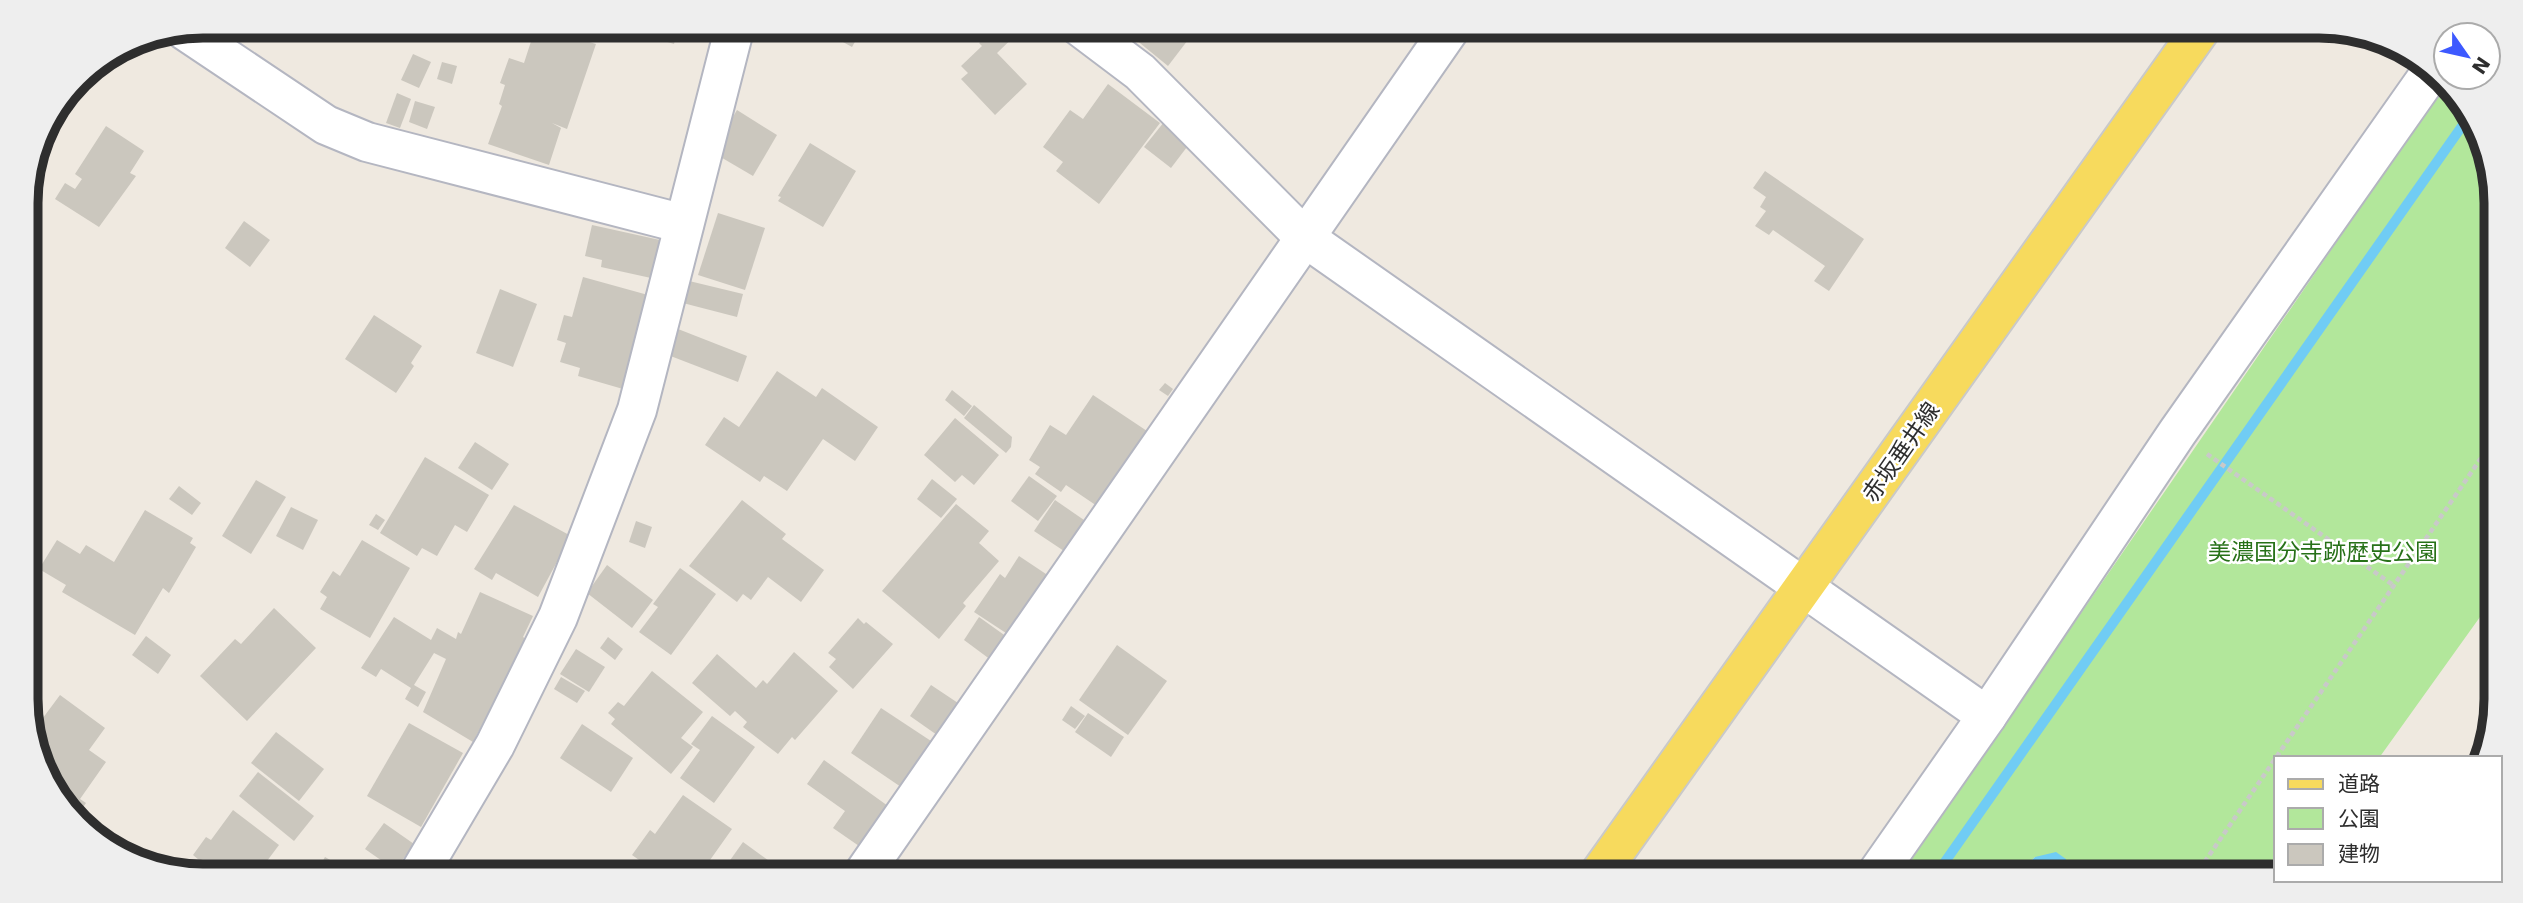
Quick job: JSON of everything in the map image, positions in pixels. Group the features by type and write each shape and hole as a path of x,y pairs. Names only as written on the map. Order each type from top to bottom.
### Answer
{"main road":[{"name":"赤坂垂井線","path":"1606,864 1805,589 2195,38"}],"street":[{"path":"425,864 495,746 558,617 637,410 732,38"},
{"path":"1095,38 1140,72 1304,237 1987,716"},
{"path":"870,864 1444,38"},
{"path":"197,39 326,125 367,142 684,223"},
{"path":"1883,864 1987,716 2176,433 2427,78"}],"path":[{"path":"2176,433 2393,585"},
{"path":"2277,756 2484,454"},
{"path":"2203,864 2274,760"}],"green space":[{"name":"美濃国分寺跡歴史公園","path":"2440,91 2457,112 2472,140 2483,182 2484,611 2380,756 2274,756 2274,864 2066,864 2066,859 2035,857 2028,864 1908,864"}],"water":[{"path":"2056,852 2066,859 2066,864 2028,864 2035,857"}],"building":[{"path":"532,38 587,38 586,41 596,44 567,129 552,123 561,128 549,165 488,144 502,106 499,104 505,85 500,83 509,58 524,63"},
{"path":"654,38 676,38 674,44"},
{"path":"836,38 857,38 852,47"},
{"path":"984,38 1013,38 997,53 1027,84 995,115 961,79 968,73 961,66 982,46 979,43"},
{"path":"1136,38 1189,38 1168,66"},
{"path":"413,54 431,62 419,88 401,80"},
{"path":"442,62 457,66 452,84 437,79"},
{"path":"1108,84 1160,123 1099,204 1056,171 1063,162 1043,147 1070,110 1083,119"},
{"path":"397,93 411,99 400,128 386,123"},
{"path":"415,101 435,107 427,129 409,122"},
{"path":"737,110 777,135 753,176 712,152"},
{"path":"1164,122 1190,143 1171,168 1144,147"},
{"path":"106,126 144,151 130,173 136,176 99,227 55,199 65,183 75,189 82,179 75,174"},
{"path":"810,143 856,171 823,227 778,201 781,197 778,196"},
{"path":"1765,171 1864,239 1829,291 1814,281 1825,266 1773,230 1769,235 1755,226 1766,211 1760,207 1766,197 1753,188"},
{"path":"718,213 765,228 745,290 698,275"},
{"path":"244,221 270,240 250,267 225,248"},
{"path":"592,225 660,240 651,278 601,267 602,260 585,256"},
{"path":"583,277 648,295 623,389 578,376 580,368 560,362 566,343 557,340 564,315 572,317"},
{"path":"685,280 743,294 737,317 679,302"},
{"path":"500,289 537,304 513,367 476,353"},
{"path":"374,315 422,346 411,363 414,366 396,393 345,359"},
{"path":"678,329 747,356 738,382 668,355"},
{"path":"777,371 816,397 822,388 878,427 855,461 823,439 787,491 764,476 760,482 705,445 724,417 739,427"},
{"path":"1165,383 1173,389 1168,396 1159,390"},
{"path":"952,390 972,406 964,416 945,400"},
{"path":"1093,395 1147,431 1097,506 1066,485 1061,492 1035,474 1040,467 1029,460 1050,425 1066,435"},
{"path":"974,405 1012,437 1011,447 1006,453 964,418"},
{"path":"955,418 999,455 974,485 962,475 955,482 924,455"},
{"path":"475,442 509,464 492,490 458,468"},
{"path":"425,457 489,495 467,532 455,525 437,556 422,548 417,556 380,533"},
{"path":"1029,476 1057,496 1038,521 1011,501"},
{"path":"932,479 957,499 941,518 917,499"},
{"path":"256,480 286,497 251,554 222,536"},
{"path":"179,486 201,503 192,515 169,499"},
{"path":"742,500 786,534 782,539 824,570 801,602 768,577 751,600 743,594 737,602 689,566"},
{"path":"1055,500 1084,520 1064,551 1034,531"},
{"path":"956,504 989,531 979,543 999,561 963,603 966,606 939,639 882,591"},
{"path":"514,505 571,536 538,597 496,573 492,580 474,569"},
{"path":"291,507 318,520 303,550 276,536"},
{"path":"145,510 193,538 190,543 196,547 169,593 163,588 135,635 62,592 66,585 39,569 57,540 80,554 86,545 114,562"},
{"path":"376,514 385,520 378,530 369,525"},
{"path":"636,521 652,527 645,548 629,542"},
{"path":"362,540 410,568 370,638 320,609 327,597 320,592 333,571 340,576"},
{"path":"1019,556 1049,576 1009,635 974,612 1000,574 1005,578"},
{"path":"607,565 653,600 632,628 587,593"},
{"path":"680,568 716,594 671,655 639,632 658,607 653,604"},
{"path":"480,592 533,616 523,637 526,639 499,698 497,697 473,742 423,712 446,659 434,653 414,685 426,692 418,707 405,699 411,688 381,669 376,677 361,668 394,617 431,640 437,628 456,639 458,632 461,634"},
{"path":"274,608 316,648 247,721 200,676 235,639 241,644"},
{"path":"979,617 1007,637 991,660 964,640"},
{"path":"858,618 893,644 853,689 829,667 836,659 828,653"},
{"path":"146,636 171,655 158,674 132,655"},
{"path":"608,637 623,649 615,660 600,648"},
{"path":"1117,645 1167,681 1128,735 1079,700"},
{"path":"576,649 605,667 589,692 560,674"},
{"path":"794,652 838,691 795,740 792,737 778,754 743,727 747,722 735,711 730,716 692,683 717,654 756,688 763,680 767,684"},
{"path":"652,671 703,712 681,738 693,747 671,774 611,724 615,719 608,713 618,702 624,706"},
{"path":"561,677 585,691 577,703 554,689"},
{"path":"931,685 958,703 937,735 910,716"},
{"path":"60,695 105,728 89,750 106,762 80,799 86,803 81,810 66,791 56,772 47,752 40,722"},
{"path":"1071,706 1085,716 1075,729 1062,720"},
{"path":"881,708 931,741 901,787 851,753"},
{"path":"1088,713 1124,737 1111,757 1075,732"},
{"path":"712,716 755,747 714,803 680,778 700,750 691,744"},
{"path":"409,723 463,753 421,827 367,796"},
{"path":"582,724 633,758 611,792 560,758"},
{"path":"276,732 324,769 299,801 251,763"},
{"path":"824,760 888,806 859,846 833,828 845,811 807,784"},
{"path":"258,772 314,816 294,841 239,796"},
{"path":"683,795 732,829 707,864 645,864 632,855 650,830 655,834"},
{"path":"233,810 279,845 265,864 196,864 199,860 193,855 206,837 211,840"},
{"path":"384,823 414,844 399,864 386,864 365,849"},
{"path":"743,842 773,864 727,864"},
{"path":"325,857 337,864 321,864"}],"waterway":[{"path":"1943,864 2464,124"}]}
